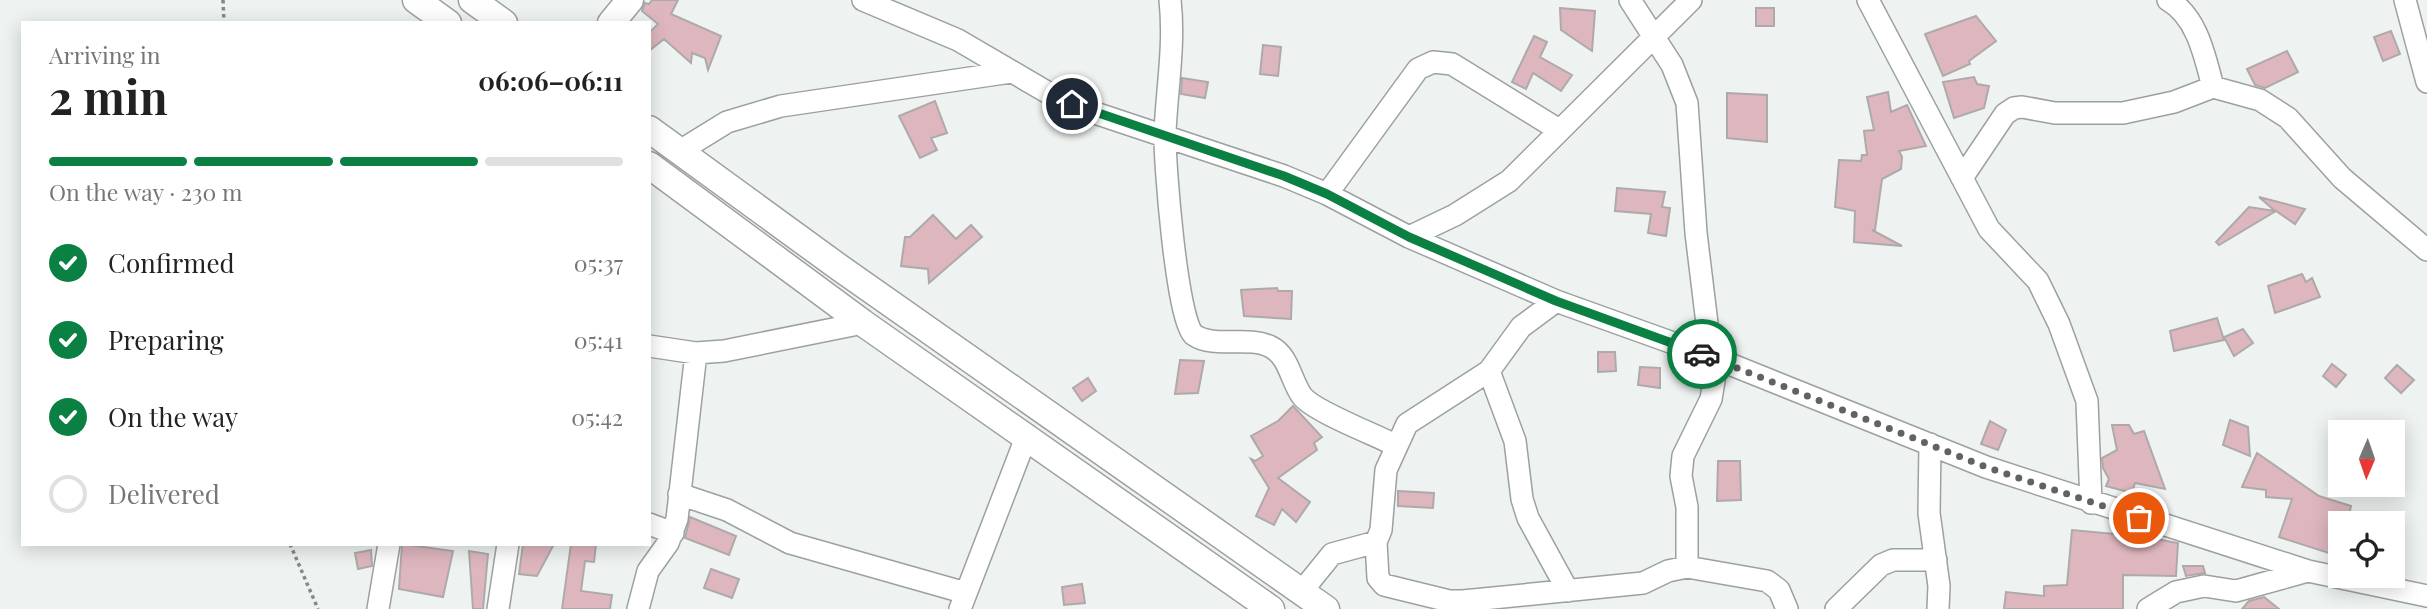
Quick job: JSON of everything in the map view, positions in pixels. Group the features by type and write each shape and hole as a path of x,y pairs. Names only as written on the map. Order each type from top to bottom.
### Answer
{"street":[{"path":"416,0 445,21"},
{"path":"472,0 501,21"},
{"path":"613,21 630,0"},
{"path":"863,0 958,40 1011,72 1086,110 1260,166 1327,194 1409,237 1556,301 1712,357 1930,444 2091,503 2308,571 2427,596"},
{"path":"1170,0 1173,24 1165,134 1174,251 1185,320 1191,333 1203,339 1256,343 1272,347 1281,354 1302,397 1395,445"},
{"path":"1630,0 1672,65 1690,119 1696,233 1712,357 1711,399 1683,456 1681,476 1687,507 1688,567"},
{"path":"1409,237 1495,191 1691,0"},
{"path":"1868,0 1997,240 2038,281 2059,324 2087,401 2091,503"},
{"path":"2168,0 2179,6 2197,36 2213,87"},
{"path":"2405,0 2427,82"},
{"path":"1327,194 1418,69 1433,62 1452,64 1559,131"},
{"path":"680,151 727,122 781,106 1011,72"},
{"path":"1962,178 2005,114 2014,108 2032,108 2055,113 2123,113 2174,102 2213,87 2260,100 2288,118 2342,178 2427,250"},
{"path":"651,130 841,268 1326,609"},
{"path":"651,166 863,323 1027,435 1271,609"},
{"path":"1556,301 1521,327 1489,371 1406,424 1386,470 1381,530 1376,542 1378,578 1384,585 1449,601 1643,583 1668,570 1688,567 1767,581 1779,590 1787,609"},
{"path":"651,346 696,353 750,347 863,323"},
{"path":"638,609 648,571 673,533 696,353"},
{"path":"1489,371 1515,441 1522,499 1528,518 1568,591"},
{"path":"679,494 727,510 776,537 963,601 1027,435"},
{"path":"1930,444 1929,513 1936,560 1938,609"},
{"path":"651,525 673,533"},
{"path":"1302,591 1332,554 1376,542"},
{"path":"378,609 389,546"},
{"path":"498,609 508,546"},
{"path":"1836,609 1881,565 1893,560 1936,560"},
{"path":"2148,609 2176,592 2198,586 2238,600 2308,571"}],"path":[{"path":"223,0 224,21"},
{"path":"291,546 318,609"}],"building":[{"path":"652,0 678,0 671,14 721,36 708,70 705,58 692,53 691,63 664,39 651,49 651,31 658,24 642,11 645,3 649,4"},
{"path":"1560,8 1595,11 1592,51 1561,30"},
{"path":"1756,8 1774,8 1774,26 1756,26"},
{"path":"1976,16 1996,41 1969,61 1970,64 1943,76 1925,34"},
{"path":"2391,31 2400,54 2383,61 2374,37"},
{"path":"1534,36 1547,42 1540,57 1572,75 1561,91 1533,73 1526,89 1512,82"},
{"path":"1263,45 1281,47 1278,76 1260,74"},
{"path":"2287,51 2298,72 2265,88 2255,85 2247,69"},
{"path":"1974,77 1977,84 1989,86 1984,108 1954,118 1943,82"},
{"path":"1182,78 1208,82 1205,98 1181,94"},
{"path":"1888,92 1891,112 1907,105 1926,146 1899,151 1902,157 1901,169 1882,179 1875,230 1872,230 1902,246 1854,242 1855,211 1835,207 1839,160 1861,161 1862,155 1867,155 1864,131 1874,130 1867,97"},
{"path":"1727,93 1767,95 1767,142 1727,138"},
{"path":"935,101 947,133 931,138 937,150 920,158 899,116"},
{"path":"1617,188 1665,192 1662,207 1670,208 1666,236 1648,233 1651,214 1615,211"},
{"path":"2259,197 2305,209 2295,224 2276,211 2219,245 2216,242 2249,207 2275,211"},
{"path":"933,215 956,239 971,225 982,237 929,283 928,269 901,266 905,237 910,237"},
{"path":"2302,274 2306,282 2312,278 2320,297 2275,313 2268,286"},
{"path":"1277,288 1278,291 1292,291 1291,319 1244,316 1241,290"},
{"path":"2217,318 2224,340 2174,351 2170,331"},
{"path":"2243,329 2253,343 2234,356 2224,337"},
{"path":"1598,352 1615,352 1616,371 1598,372"},
{"path":"1180,360 1204,361 1198,393 1175,394"},
{"path":"2332,364 2346,375 2336,387 2323,376"},
{"path":"2397,365 2414,380 2401,393 2385,378"},
{"path":"1640,367 1660,368 1660,388 1638,385"},
{"path":"1088,378 1096,391 1082,401 1073,388"},
{"path":"1293,406 1322,437 1314,443 1317,450 1278,478 1310,502 1296,522 1282,509 1274,525 1256,516 1269,488 1251,459 1255,461 1263,456 1251,436 1278,421"},
{"path":"2230,420 2248,427 2250,456 2223,445"},
{"path":"1990,421 2006,430 1998,450 1981,444"},
{"path":"2112,425 2129,425 2134,434 2144,431 2165,489 2135,483 2132,493 2106,486 2109,479 2103,468 2102,458 2117,450"},
{"path":"2257,453 2319,496 2351,506 2350,511 2328,511 2328,553 2279,537 2292,499 2266,497 2266,490 2242,487"},
{"path":"1718,461 1740,461 1741,500 1717,501"},
{"path":"1398,491 1434,493 1433,508 1398,506"},
{"path":"690,517 736,536 729,555 685,538"},
{"path":"2127,526 2147,533 2146,537 2178,543 2176,576 2123,575 2123,609 2004,609 2006,592 2044,596 2044,586 2067,585 2072,530 2126,535"},
{"path":"402,546 453,551 443,597 399,589"},
{"path":"523,546 553,546 537,576 519,574"},
{"path":"571,546 596,546 594,562 585,561 581,591 612,595 610,609 562,609"},
{"path":"371,550 372,566 358,569 355,553"},
{"path":"469,551 488,554 483,609 473,609"},
{"path":"2183,566 2203,566 2205,573 2186,576"},
{"path":"711,569 739,579 732,598 704,588"},
{"path":"1082,584 1085,603 1064,605 1062,587"},
{"path":"2264,597 2279,609 2242,609 2249,601"}],"way so far":[{"path":"1702,354 1986,467 2139,518"}],"route":[{"path":"1072,104 1235,157 1284,176 1327,194 1409,237 1556,301 1702,354"}]}
